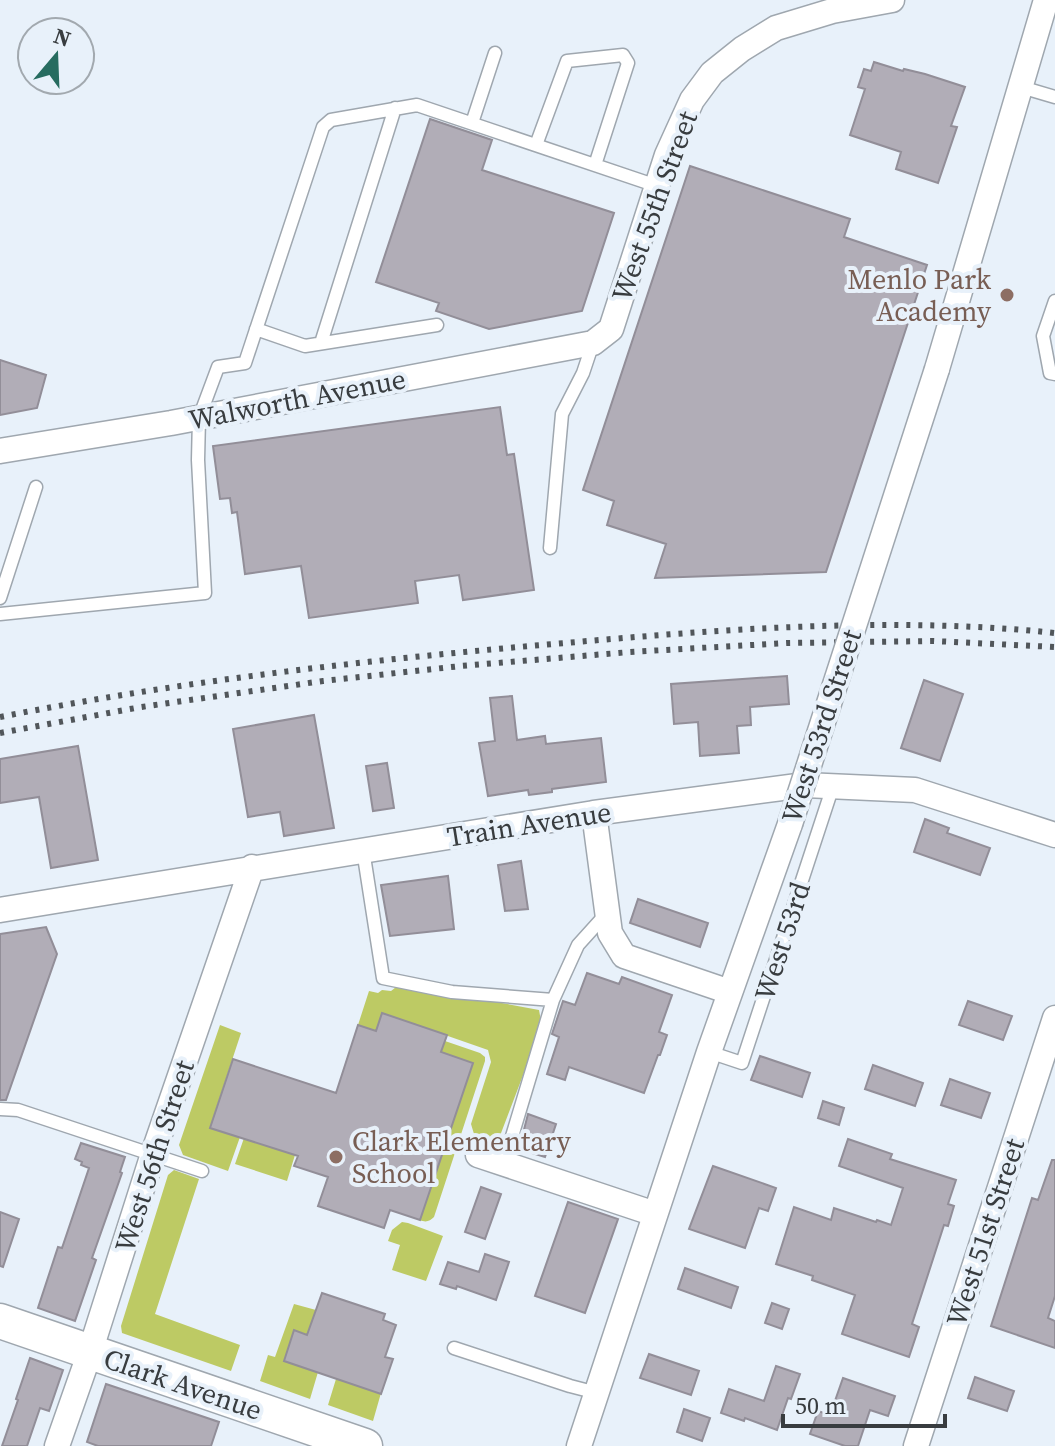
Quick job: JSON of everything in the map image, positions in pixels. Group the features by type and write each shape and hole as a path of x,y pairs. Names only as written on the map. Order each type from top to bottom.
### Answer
{"street":[{"name":"West 55th Street","path":"593,343 611,329 667,155 692,100 712,73 776,28 832,11 892,0"},
{"name":"West 53rd Street","path":"579,1446 709,1052 790,824 937,369 1046,0"},
{"name":"Walworth Avenue","path":"0,451 199,418 593,343"},
{"name":"Train Avenue","path":"0,910 594,813 805,785 915,790 1055,835"},
{"path":"594,813 610,933 624,956 730,992"},
{"name":"West 56th Street","path":"57,1446 252,867"},
{"name":"West 51st Street","path":"916,1446 1055,1018"},
{"path":"478,1155 655,1214"},
{"name":"Clark Avenue","path":"0,1321 365,1446"}],"lane":[{"path":"472,123 495,53"},
{"path":"536,145 567,61 623,55 628,63 595,165"},
{"path":"1021,87 1055,97"},
{"path":"0,614 205,593 198,460 199,418 218,367 245,363 323,127 331,120 417,105 657,186"},
{"path":"321,343 395,108"},
{"path":"1055,301 1043,336 1050,373 1055,374"},
{"path":"256,329 305,346 437,325"},
{"path":"550,548 562,414 583,373 593,343"},
{"path":"0,598 36,487"},
{"name":"West 53rd","path":"709,1052 742,1063 833,786"},
{"path":"363,850 383,978 452,992 553,1000"},
{"path":"504,1163 553,1000 578,945 607,912"},
{"path":"0,1109 18,1110 202,1171"},
{"path":"454,1348 597,1393"}],"green space":[{"path":"400,984 539,1010 541,1021 530,1057 498,1141 474,1134 471,1124 491,1062 488,1050 382,1013 376,1031 358,1025 369,991 391,991"},
{"path":"220,1025 241,1033 210,1127 240,1137 228,1171 183,1155 179,1145"},
{"path":"445,1041 480,1053 485,1061 434,1217 424,1221 420,1220 472,1063 441,1053"},
{"path":"244,1138 295,1155 287,1181 235,1164"},
{"path":"174,1170 199,1179 155,1314 240,1345 231,1371 122,1333 121,1326 168,1175"},
{"path":"402,1222 443,1236 426,1281 392,1270 400,1245 388,1241 392,1230"},
{"path":"294,1304 316,1310 307,1335 294,1331 284,1361 318,1372 310,1399 260,1381 268,1355 275,1357"},
{"path":"336,1379 381,1393 373,1421 328,1405"}],"building":[{"path":"874,62 965,87 951,126 957,127 938,183 896,169 901,152 850,135 865,89 858,87 864,69 871,71"},
{"path":"430,119 492,140 482,170 614,213 582,311 489,329 436,311 439,303 376,282"},
{"path":"690,166 850,219 844,237 927,265 826,572 655,578 666,544 607,525 614,501 583,490"},
{"path":"0,360 46,375 37,408 0,415"},
{"path":"500,407 507,455 514,454 534,590 463,600 459,575 415,581 418,603 309,618 301,566 245,574 237,512 232,513 230,498 220,499 213,446"},
{"path":"787,676 789,704 750,707 751,725 737,726 739,753 700,756 698,722 674,724 671,684"},
{"path":"924,680 963,694 940,761 901,748"},
{"path":"512,696 517,740 545,736 546,744 601,738 606,782 529,795 528,790 488,796 479,743 495,741 490,698"},
{"path":"314,715 334,828 284,836 280,812 248,817 233,729"},
{"path":"78,746 98,860 51,868 39,797 0,803 0,759"},
{"path":"387,763 394,808 373,811 366,766"},
{"path":"925,819 949,828 947,833 990,848 980,875 914,852"},
{"path":"521,861 528,909 505,911 498,865"},
{"path":"448,876 454,929 390,936 381,885"},
{"path":"638,899 708,923 700,947 630,923"},
{"path":"46,927 57,954 6,1100 0,1100 0,934"},
{"path":"587,973 619,984 622,977 672,995 659,1032 667,1035 644,1093 569,1067 565,1080 547,1074 559,1037 552,1034 563,1001 575,1005"},
{"path":"968,1001 1012,1016 1003,1040 959,1025"},
{"path":"382,1013 447,1035 441,1052 473,1063 420,1220 390,1210 384,1228 318,1206 328,1177 294,1166 298,1156 210,1128 233,1059 336,1093 358,1025 376,1031"},
{"path":"760,1056 810,1073 802,1097 751,1080"},
{"path":"873,1065 923,1083 915,1106 865,1089"},
{"path":"950,1079 990,1093 981,1118 941,1105"},
{"path":"823,1101 844,1108 839,1125 818,1118"},
{"path":"528,1114 556,1124 545,1157 519,1149"},
{"path":"848,1139 892,1154 890,1159 956,1180 948,1204 954,1206 948,1226 944,1225 912,1324 919,1327 909,1357 842,1334 855,1295 776,1264 794,1207 831,1220 834,1208 891,1225 903,1188 839,1166"},
{"path":"81,1143 125,1157 75,1321 38,1308 89,1168 75,1159"},
{"path":"1052,1160 1055,1160 1055,1296 1048,1318 1055,1321 1055,1348 991,1326 1032,1198 1038,1200"},
{"path":"713,1166 776,1188 768,1211 759,1208 745,1248 689,1229"},
{"path":"481,1187 501,1194 485,1239 465,1232"},
{"path":"568,1202 618,1219 585,1313 535,1296"},
{"path":"0,1212 19,1219 3,1267 0,1266"},
{"path":"485,1254 509,1262 496,1300 457,1286 456,1289 440,1284 448,1262 479,1272"},
{"path":"685,1268 738,1287 731,1308 678,1289"},
{"path":"322,1293 385,1314 383,1320 396,1325 385,1357 393,1359 381,1394 284,1361 294,1330 307,1335"},
{"path":"772,1303 789,1309 782,1329 765,1323"},
{"path":"649,1354 699,1371 691,1395 640,1378"},
{"path":"30,1358 63,1370 49,1411 40,1408 27,1446 2,1446 18,1400"},
{"path":"776,1366 800,1374 777,1430 721,1413 729,1389 764,1401"},
{"path":"975,1377 1014,1391 1007,1411 968,1398"},
{"path":"843,1378 895,1396 888,1416 870,1410 858,1446 845,1446 810,1434 818,1411 830,1415"},
{"path":"106,1384 219,1422 211,1446 98,1446 87,1442"},
{"path":"684,1409 710,1418 702,1441 677,1432"}],"railway":[{"path":"0,717 140,692 281,672 625,638 748,629 872,625 934,625 1055,633"},
{"path":"0,733 141,707 323,681 630,652 787,643 934,641 1055,647"}],"place":[{"name":"Menlo Park Academy","path":"1007,295"},
{"name":"Clark Elementary School","path":"336,1157"}]}
